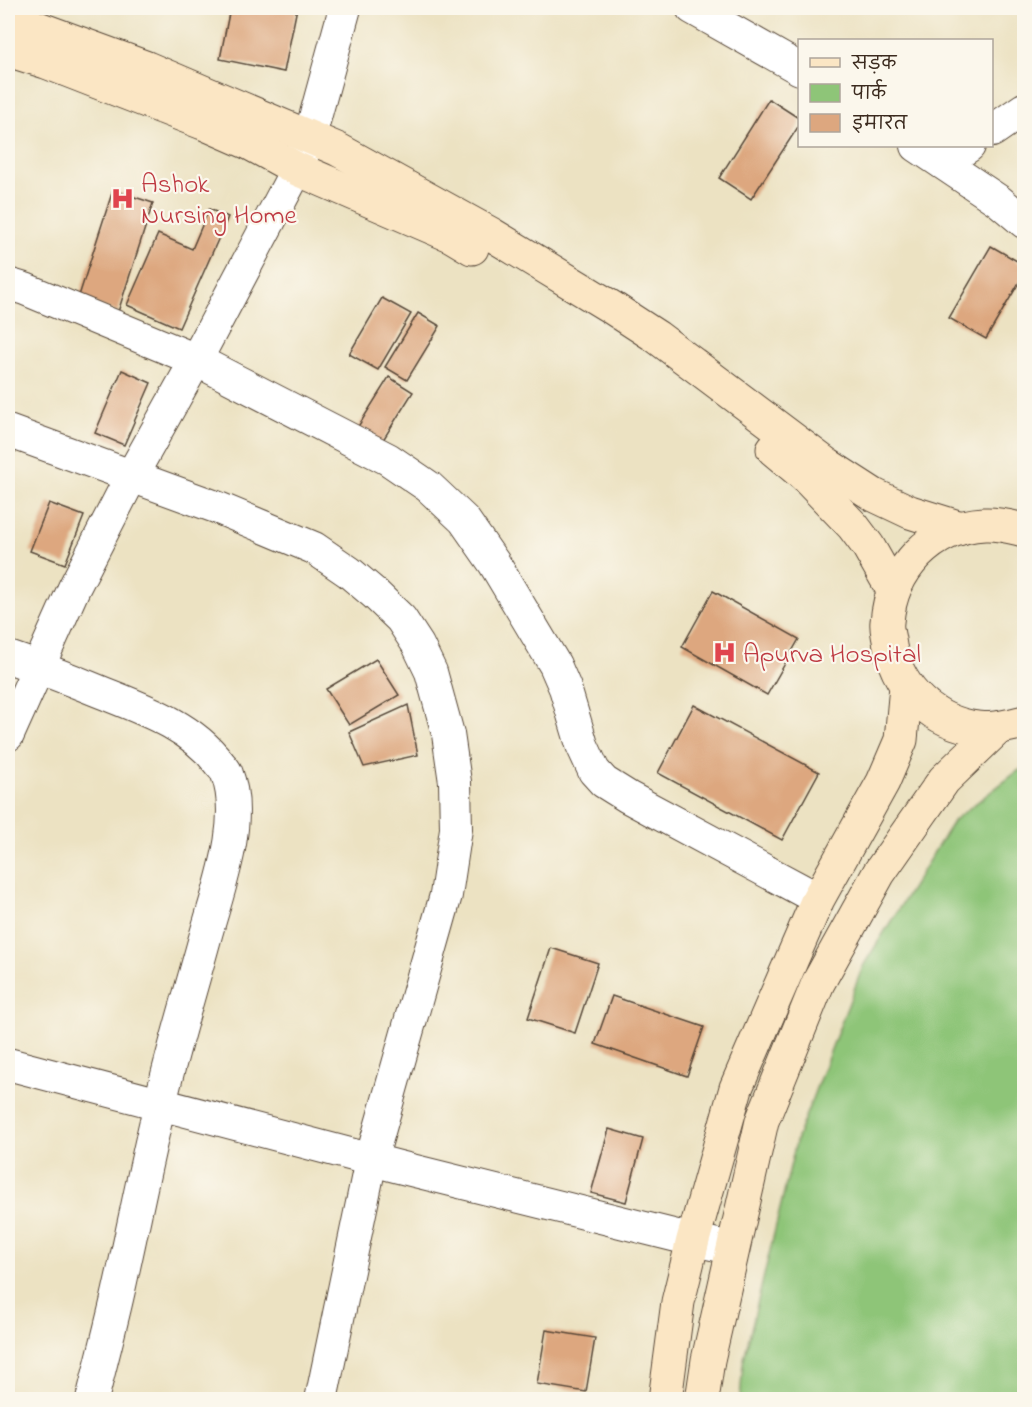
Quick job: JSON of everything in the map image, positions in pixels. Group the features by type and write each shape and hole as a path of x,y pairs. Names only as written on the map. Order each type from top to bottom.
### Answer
{"street":[{"path":"8,735 74,588 132,475 297,170 309,136 345,8"},
{"path":"692,8 798,68"},
{"path":"8,17 147,68 337,149 491,234 611,307 657,337 826,464 874,495 910,512 961,528"},
{"path":"8,50 46,62 251,144 297,170 452,237 587,315 671,370 739,420 804,475 858,533 893,590"},
{"path":"993,130 1024,109"},
{"path":"919,147 999,201 1024,222"},
{"path":"943,163 967,147"},
{"path":"8,284 196,360 388,459 429,487 464,520 494,563 550,656 565,688 582,745 594,771 604,782 818,899"},
{"path":"8,431 216,507 314,548 349,572 401,620 418,645 431,672 448,734 455,782 456,829 446,895 371,1160 321,1400"},
{"path":"1011,725 972,728 946,720 924,706 906,687 891,656 886,623 893,590 909,563 932,541 961,528 985,524 1019,524"},
{"path":"8,657 141,708 189,734 213,755 227,773 233,812 222,880 160,1103 119,1292 92,1400"},
{"path":"665,1400 678,1302 736,1088 818,899 883,782 901,740 906,687"},
{"path":"702,1400 708,1360 732,1248 762,1121 818,983 879,873 944,780 1011,725"},
{"path":"8,1064 371,1160 732,1248"}],"green space":[{"path":"1024,768 1024,1399 740,1399 743,1363 797,1138 863,966 954,820"}],"building":[{"path":"230,8 297,8 284,72 220,59"},
{"path":"769,99 798,118 798,127 751,199 719,178"},
{"path":"113,190 153,203 118,312 78,299"},
{"path":"209,209 228,217 179,328 127,305 158,234 192,249"},
{"path":"991,246 1024,265 1024,274 986,339 949,318"},
{"path":"382,298 411,314 378,370 349,354"},
{"path":"418,313 440,326 407,380 385,367"},
{"path":"122,370 151,383 124,445 95,433"},
{"path":"389,377 413,392 378,448 354,433"},
{"path":"49,503 84,516 65,564 30,551"},
{"path":"713,591 799,639 767,695 682,647"},
{"path":"376,659 399,695 349,725 326,689"},
{"path":"408,705 418,755 364,767 349,732"},
{"path":"694,705 819,772 782,840 658,773"},
{"path":"551,948 598,963 575,1033 528,1018"},
{"path":"612,996 704,1027 687,1076 595,1044"},
{"path":"609,1129 643,1139 626,1202 591,1193"},
{"path":"546,1330 595,1338 586,1392 537,1384"}],"place":[{"name":"Ashok Nursing Home","path":"123,199"},
{"name":"Apurva Hospital","path":"725,653"}]}
